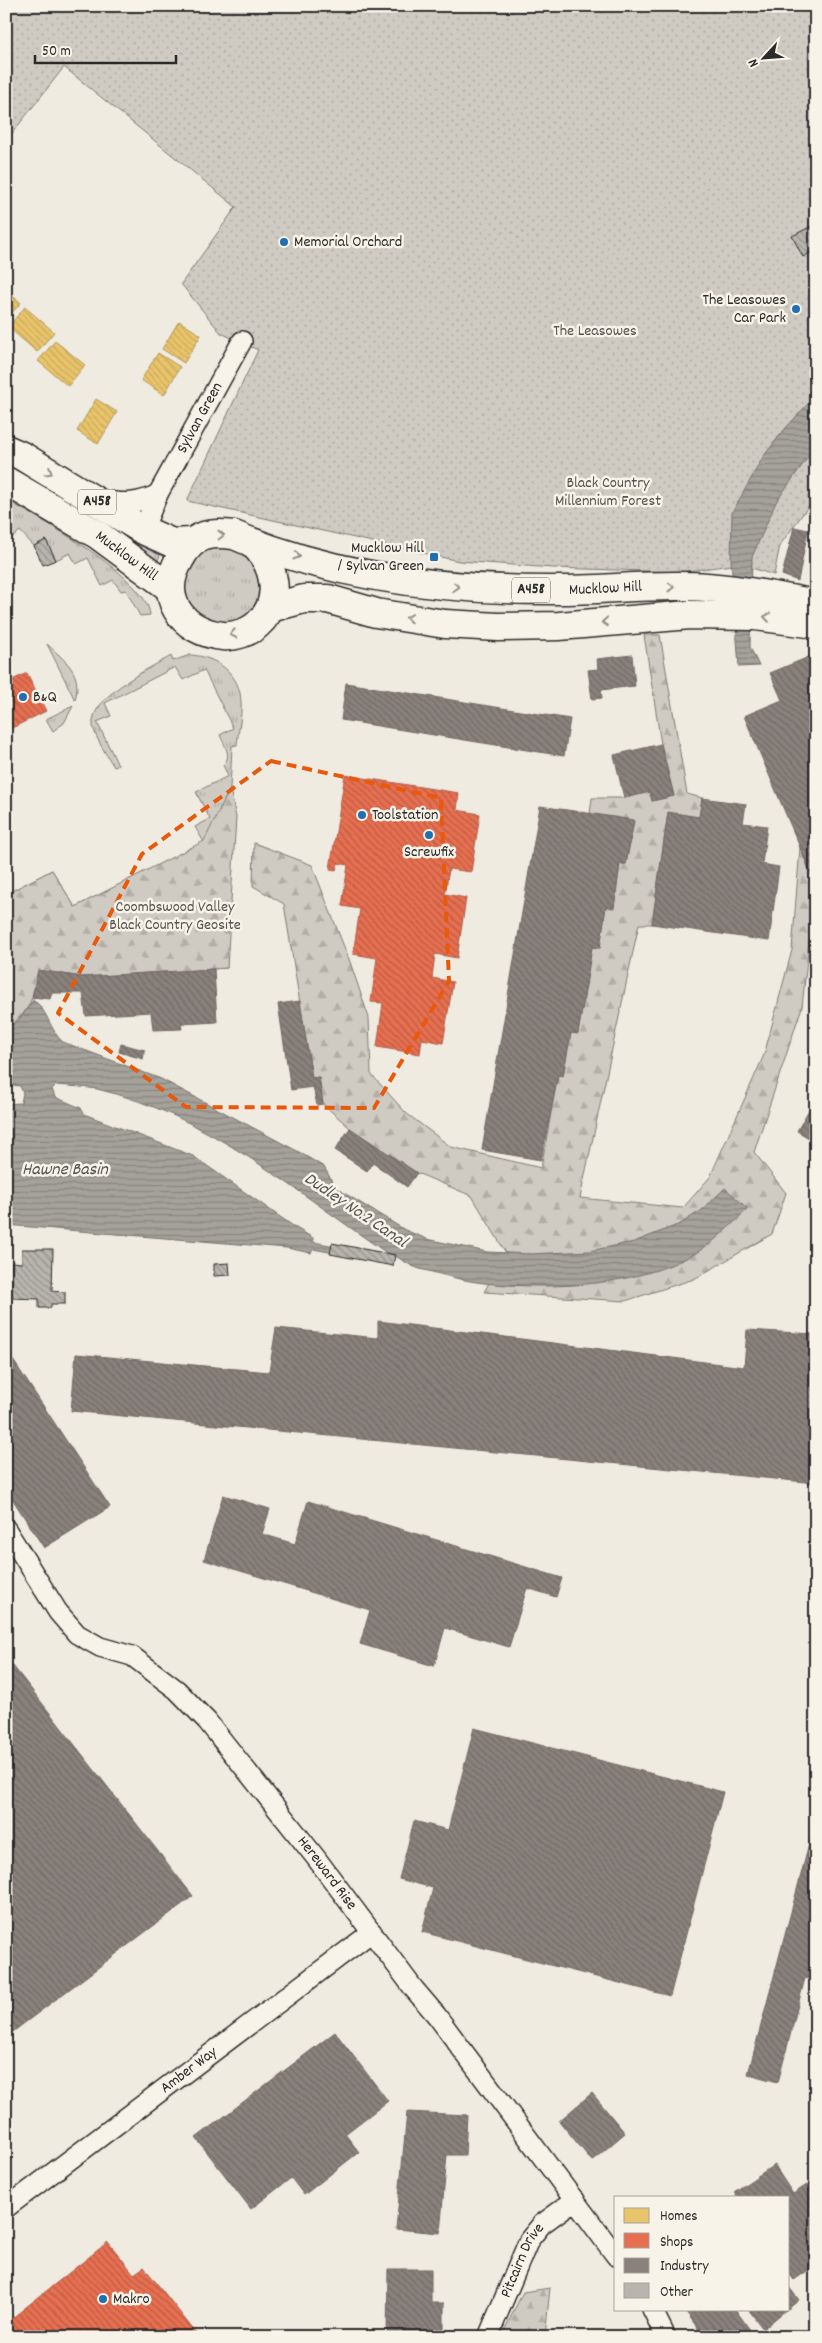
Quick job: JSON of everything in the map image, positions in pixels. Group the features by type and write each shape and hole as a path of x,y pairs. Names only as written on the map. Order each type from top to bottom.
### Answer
{"highway":[{"name":"Mucklow Hill","path":"6,449 22,456 143,530 172,543 192,542 205,535 234,535 250,542 349,572 445,586 550,590 707,587 816,604"},
{"name":"Mucklow Hill","path":"6,481 98,535 170,588"},
{"name":"Mucklow Hill","path":"192,542 172,571 171,597 183,618 198,630 211,635 229,636 257,626 270,608 304,599 328,599 376,613 445,624 498,627 560,626 690,615 755,616 816,624"},
{"path":"250,542 260,550 272,570 274,581 270,608"}],"street":[{"name":"Sylvan Green","path":"143,530 158,494 242,342"},
{"path":"91,498 129,504 144,501 158,494"},
{"name":"Hereward Rise","path":"6,1529 58,1612 77,1634 100,1647 132,1656 177,1690 207,1721 260,1786 372,1932 614,2253"},
{"name":"Amber Way","path":"6,2208 372,1932"},
{"name":"Pitcairn Drive","path":"488,2337 529,2240 542,2224 575,2200"},
{"path":"652,2310 666,2337"}],"highlighted area":[{"path":"271,761 441,798 449,981 374,1108 186,1107 58,1013 142,854"}],"green space":[{"name":"The Leasowes","path":"6,6 816,6 816,496 780,545 774,575 739,564 680,572 553,568 459,561 187,501 258,350 221,333 181,284 236,207 64,67 6,141"},
{"path":"6,460 93,510 149,550 160,555 157,563 6,471"},
{"path":"6,500 65,534 112,567 145,600 150,615 140,616 126,590 121,591 113,580 102,586 88,558 76,564 70,553 56,560 46,540 34,546 20,531 10,540 6,536"},
{"path":"229,546 245,556 255,569 259,582 258,596 252,609 243,618 230,624 215,624 204,619 186,605 182,573 204,548"},
{"path":"644,635 660,635 687,794 702,798 699,817 668,813 652,924 639,924 580,1198 683,1208 710,1177 764,1055 792,950 800,847 815,885 802,1007 754,1152 786,1193 772,1234 694,1279 625,1301 484,1292 506,1253 472,1196 417,1173 350,1128 323,1104 319,1077 312,1078 284,904 253,886 254,843 312,865 350,962 369,1018 371,1074 406,1113 451,1147 541,1168 558,1075 563,1076 571,1033 578,1033 592,947 600,948 606,906 614,907 620,864 626,864 634,821 590,814 592,798 624,798 650,792 652,801 674,796 661,744"},
{"path":"47,644 66,662 74,674 77,682 75,700"},
{"name":"Coombswood Valley Black Country Geosite","path":"190,655 209,659 225,668 237,683 240,693 240,719 237,745 232,746 230,789 219,811 227,968 82,977 38,970 33,1001 6,1029 6,894 52,870 75,907 204,842 195,827 210,819 196,792 228,776 223,765 228,754 220,735 233,728 204,670 183,680 175,667 105,703 111,716 97,722 118,765 114,767 99,742 93,726 94,715 110,694 136,676 171,656 173,661"},
{"path":"73,706 64,723 53,731 46,719"},
{"name":"Coombswood Valley Black Country Geosite","path":"230,789 236,817 227,968 82,977 38,970 30,1004 21,1016 6,1029 6,894 52,870 75,907 204,841"},
{"path":"550,2288 545,2337 501,2337 523,2292"}],"water":[{"path":"816,395 816,446 776,502 752,557 750,647 759,666 739,667 731,559 732,513 763,457 784,430"},
{"path":"33,1001 41,1007 63,1042 161,1079 299,1152 324,1167 336,1188 405,1230 427,1239 487,1252 530,1254 589,1251 634,1242 680,1224 702,1210 725,1188 748,1209 717,1238 696,1253 647,1273 620,1279 565,1286 510,1285 468,1281 416,1268 387,1253 249,1158 213,1136 176,1117 137,1101 97,1089 56,1085 52,1089 55,1097 81,1108 84,1114 193,1156 313,1238 313,1242 369,1252 367,1259 313,1249 311,1253 287,1248 6,1225 6,1104 21,1103 23,1093 20,1086 6,1084 6,1029 19,1020"}],"building: Homes":[{"path":"6,290 21,303 6,319"},
{"path":"25,307 54,332 37,352 8,327"},
{"path":"179,321 201,335 184,363 162,349"},
{"path":"55,341 85,365 68,386 38,361"},
{"path":"158,353 180,367 164,395 141,380"},
{"path":"96,399 117,412 98,444 77,431"}],"building: Shops":[{"name":"B&Q","path":"27,673 46,711 6,731 6,683"},
{"path":"345,775 459,793 457,810 480,814 471,872 449,869 445,894 466,898 457,958 435,954 432,978 453,982 443,1043 422,1039 420,1054 377,1047 383,1003 371,1002 377,958 353,954 360,909 342,906 348,865 338,863 336,870 330,869"},
{"name":"Makro","path":"108,2242 134,2274 144,2267 199,2337 6,2337 6,2323"}],"building: Industry":[{"path":"794,527 808,530 798,581 782,575"},
{"path":"816,654 816,885 744,716 782,700 770,673"},
{"path":"632,655 635,686 601,690 602,698 592,699 588,670 598,669 597,659"},
{"path":"346,683 570,719 564,756 341,720"},
{"path":"661,744 674,796 652,801 650,792 624,798 614,755"},
{"path":"702,798 746,804 743,823 767,826 762,864 779,867 769,941 652,924 668,812 699,817"},
{"path":"540,806 634,820 626,864 620,864 614,908 606,906 600,948 592,947 578,1034 571,1033 563,1076 558,1075 541,1160 482,1150"},
{"path":"214,969 217,1022 181,1024 182,1029 153,1030 151,1012 86,1016 83,993 52,993 50,999 32,997 38,970 82,977"},
{"path":"300,1001 312,1078 319,1077 323,1104 317,1105 313,1087 291,1090 278,1004"},
{"path":"121,1044 145,1050 143,1059 119,1052"},
{"path":"816,1097 816,1142 797,1131"},
{"path":"350,1128 417,1173 407,1187 373,1163 367,1171 335,1150"},
{"path":"816,1309 816,1483 71,1411 76,1354 269,1372 276,1328 378,1338 378,1321 744,1367 747,1330 814,1334"},
{"path":"13,1360 110,1507 44,1548 6,1489 6,1364"},
{"path":"223,1495 270,1509 262,1534 295,1544 308,1501 562,1578 556,1597 527,1588 509,1647 445,1628 434,1666 360,1644 370,1610 204,1560"},
{"path":"6,1657 193,1896 6,2037"},
{"path":"474,1728 723,1792 670,1996 422,1932 433,1888 399,1879 414,1821 448,1830"},
{"path":"816,1818 816,1981 805,1978 778,2082 748,2074"},
{"path":"335,2032 388,2101 345,2134 359,2152 304,2195 291,2178 251,2209 196,2138"},
{"path":"592,2093 625,2133 592,2161 559,2121"},
{"path":"407,2112 467,2115 465,2155 447,2155 440,2233 396,2229"},
{"path":"774,2165 793,2194 816,2179 816,2265 794,2280 790,2275 790,2196 736,2196 734,2192"},
{"path":"388,2269 431,2269 431,2303 444,2303 444,2337 387,2337"},
{"path":"790,2289 799,2300 790,2307"},
{"path":"685,2310 736,2310 753,2334 749,2337 704,2337"},
{"path":"749,2310 786,2310 763,2329"}],"building: Other":[{"path":"816,224 816,250 803,257 792,236"},
{"path":"46,540 56,560 43,565 34,546"},
{"path":"332,1243 395,1255 393,1266 330,1254"},
{"path":"22,1249 53,1249 52,1291 65,1292 65,1304 51,1304 51,1308 39,1308 39,1299 12,1298 12,1262 22,1263"},
{"path":"229,1263 230,1275 214,1276 214,1264"}],"place":[{"name":"Memorial Orchard","path":"284,242"},
{"name":"The Leasowes Car Park","path":"796,309"},
{"name":"Mucklow Hill / Sylvan Green","path":"434,557"},
{"name":"B&Q","path":"23,697"},
{"name":"Toolstation","path":"362,815"},
{"name":"Screwfix","path":"429,835"},
{"name":"Makro","path":"103,2299"}],"park label":[{"name":"Black Country Millennium Forest","path":"608,492"}],"water label":[{"name":"Hawne Basin","path":"65,1170"},
{"name":"Dudley No.2 Canal","path":"355,1211"}]}
